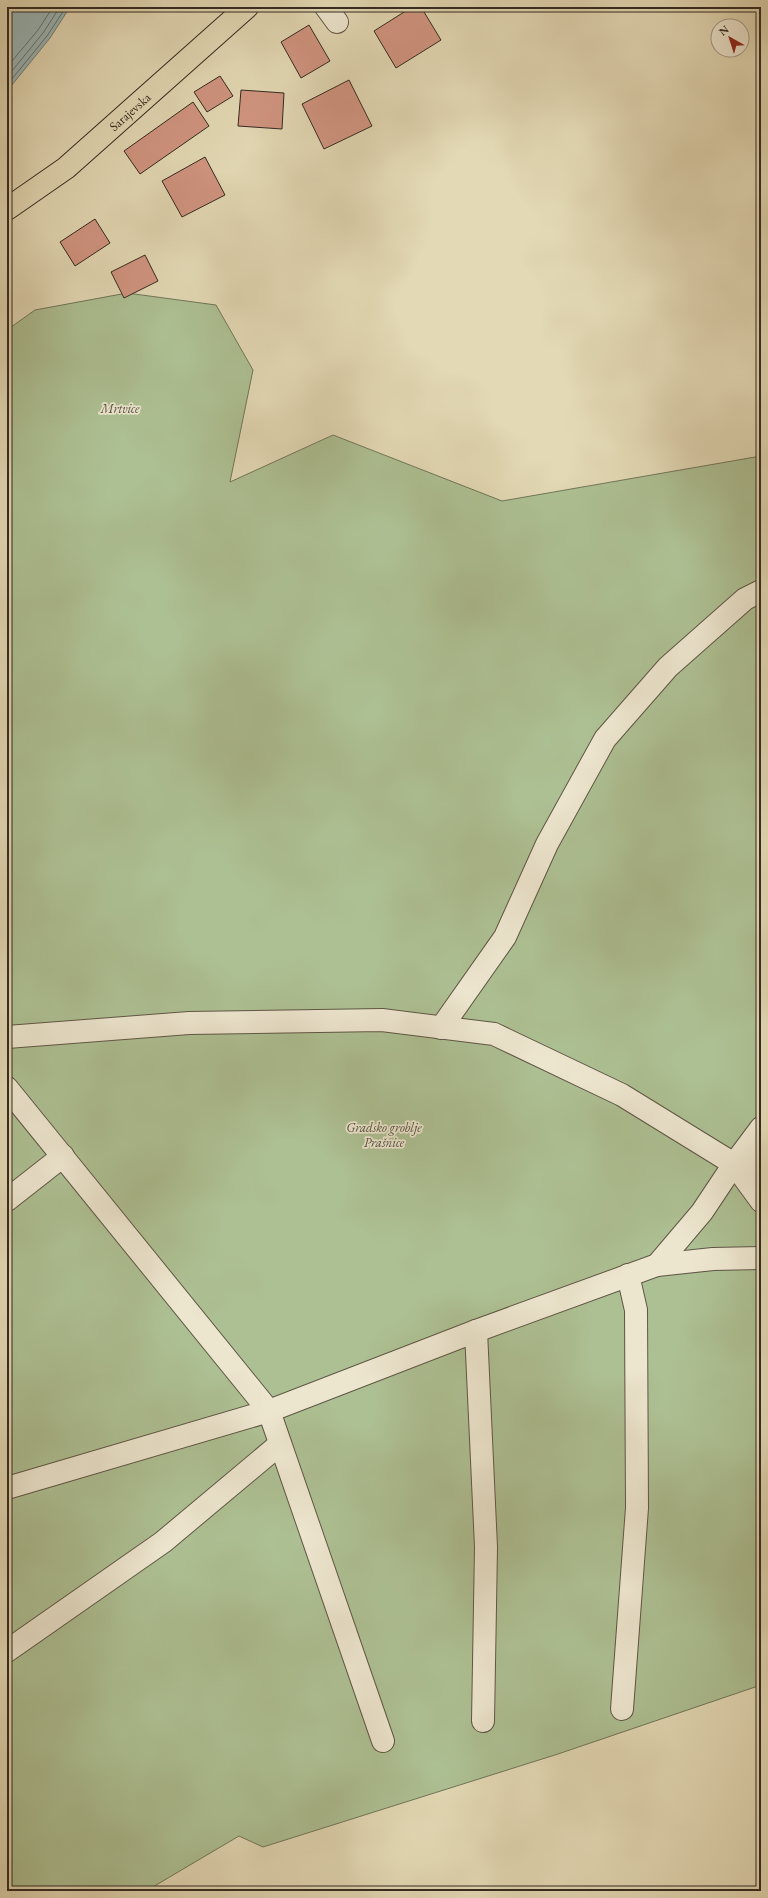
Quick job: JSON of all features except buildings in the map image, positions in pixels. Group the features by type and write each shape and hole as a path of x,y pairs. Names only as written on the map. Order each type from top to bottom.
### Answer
{"main road":[{"name":"Sarajevska","path":"7,209 66,168 248,7"}],"street":[{"path":"441,1028 505,937 547,844 605,739 668,667 745,599 761,591"},
{"path":"7,1038 189,1023 382,1020 494,1034 622,1094 734,1164 761,1201"},
{"path":"7,1088 269,1411 383,1741"},
{"path":"657,1265 702,1212 734,1164 761,1128"},
{"path":"7,1200 63,1156"},
{"path":"734,1164 761,1164"},
{"path":"7,1488 269,1411 476,1331 657,1265 713,1259 761,1258"},
{"path":"622,1709 637,1508 636,1310 628,1275"},
{"path":"476,1331 486,1547 484,1721"},
{"path":"9,1644 163,1542 280,1444"}],"green space":[{"name":"Gradsko groblje Prašnice","path":"127,293 216,305 253,370 230,482 333,435 502,501 761,456 761,1685 558,1754 263,1847 239,1836 146,1891 7,1891 7,330 35,310"}],"water":[{"path":"7,7 70,7 50,38 7,91"}],"park label":[{"name":"Mrtvice","path":"120,408"}]}
